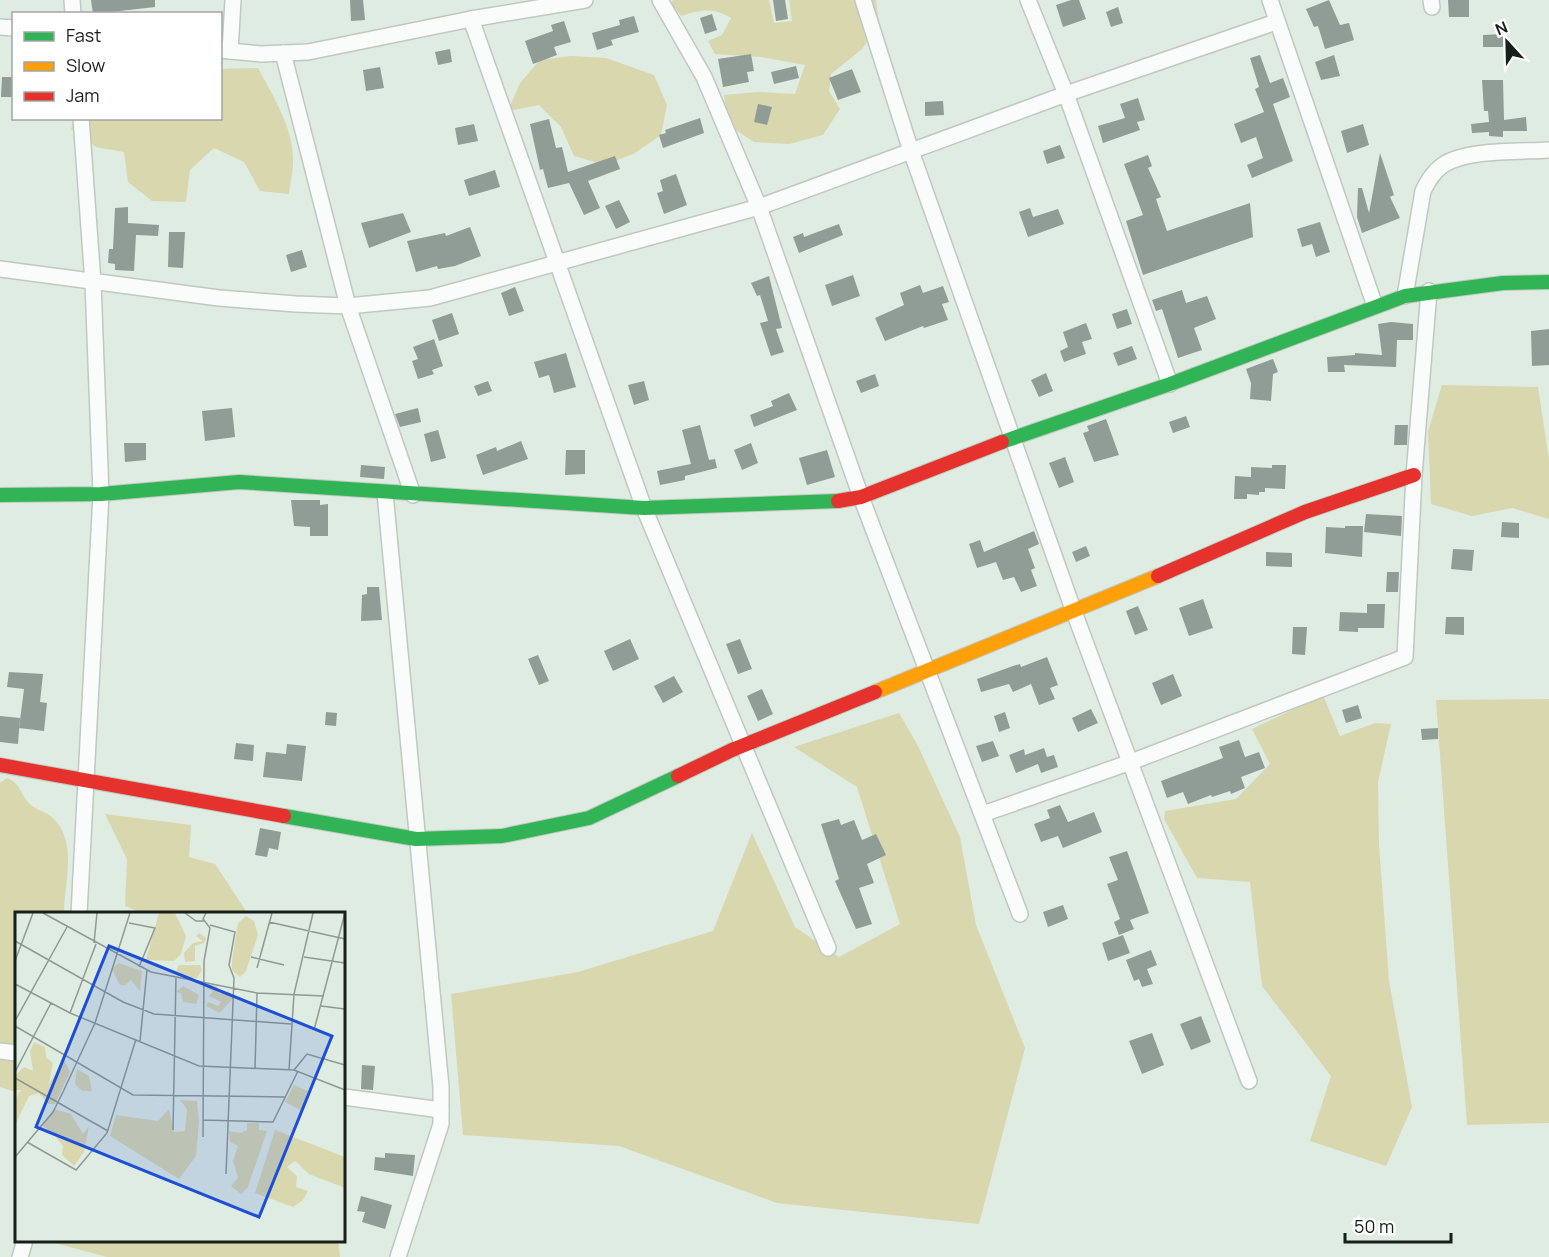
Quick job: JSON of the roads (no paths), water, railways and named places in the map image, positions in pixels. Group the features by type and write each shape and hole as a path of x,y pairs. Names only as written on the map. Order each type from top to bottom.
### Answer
{"street":[{"path":"233,0 225,50 283,53 308,52 471,19 585,0"},
{"path":"660,0 705,77 759,207 861,497 1020,914"},
{"path":"863,0 911,151 1074,612 1249,1081"},
{"path":"1028,0 1066,94 1170,384"},
{"path":"1270,0 1375,306"},
{"path":"471,19 555,264 644,508 828,948"},
{"path":"0,268 93,283 219,298 348,306 430,298 759,207 1066,94 1276,22"},
{"path":"283,53 348,306 413,495"},
{"path":"79,912 101,494 93,283 81,120"},
{"path":"1405,296 1423,191 1430,177 1442,165 1456,159 1549,150"},
{"path":"0,495 101,494 239,482 413,495 644,508 828,502 861,497 1014,437 1170,384 1405,296 1429,291 1503,283 1549,282"},
{"path":"983,814 1131,762 1405,657 1414,476 1429,291"},
{"path":"0,765 416,839 502,836 589,818 743,745 1074,612 1305,512 1414,476"},
{"path":"385,493 441,1087 441,1124 398,1257"},
{"path":"0,1051 15,1053"},
{"path":"345,1097 441,1110"},
{"path":"20,1257 24,1242"}]}
